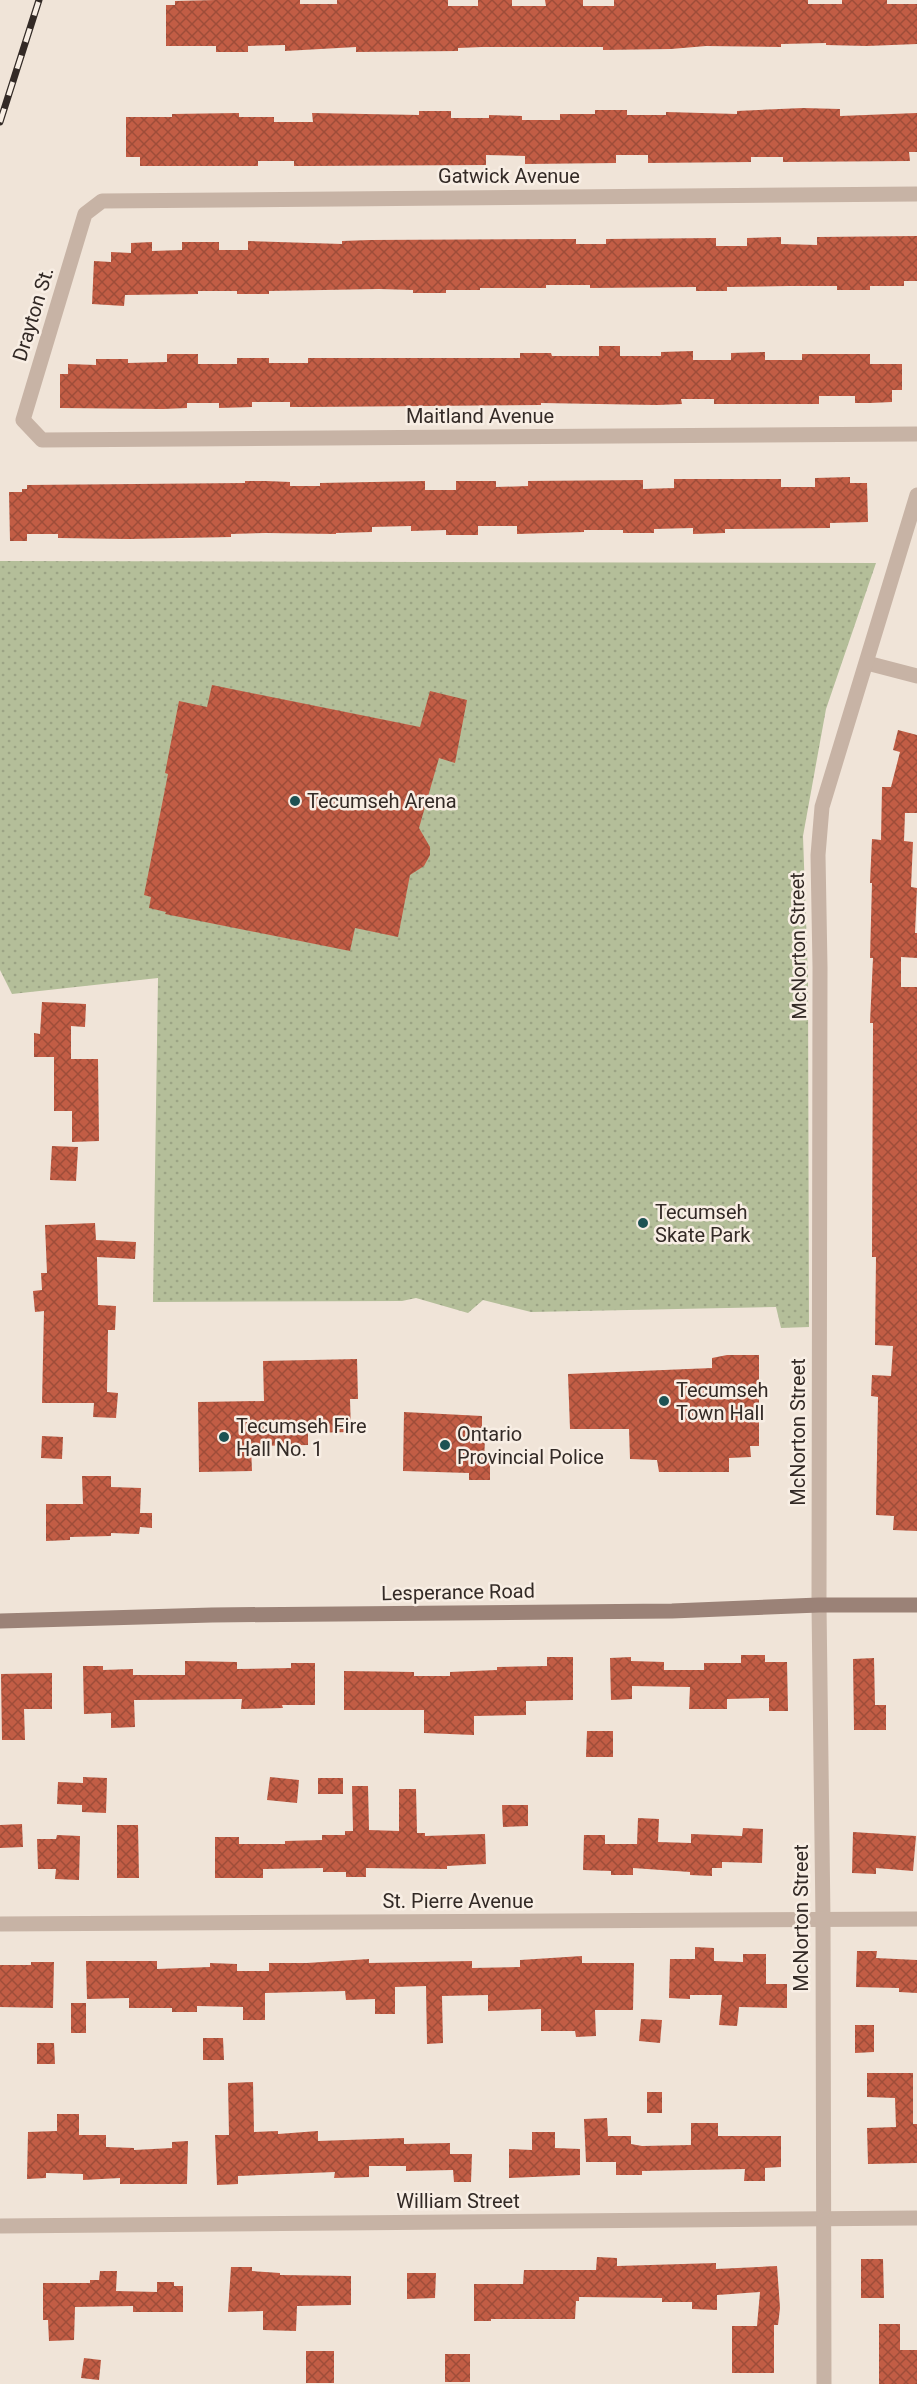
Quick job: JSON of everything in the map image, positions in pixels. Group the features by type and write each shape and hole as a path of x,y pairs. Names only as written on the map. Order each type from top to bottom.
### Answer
{"main road":[{"name":"Lesperance Road","path":"0,1621 212,1615 672,1611 819,1605 917,1605"}],"street":[{"name":"Gatwick Avenue","path":"102,201 917,194"},
{"name":"Drayton St.","path":"42,440 23,420 85,214 102,201"},
{"name":"Maitland Avenue","path":"42,440 917,434"},
{"name":"McNorton Street","path":"824,2384 823,1920 819,1605 820,967 818,855 822,807 917,495"},
{"path":"867,663 917,676"},
{"name":"St. Pierre Avenue","path":"0,1924 917,1919"},
{"name":"William Street","path":"0,2226 917,2218"}],"green space":[{"path":"0,561 876,563 826,709 803,836 808,978 809,1327 781,1328 776,1307 531,1312 483,1300 468,1313 416,1298 402,1301 153,1302 158,978 12,994 0,970"}],"building":[{"path":"300,0 300,4 337,4 337,0 448,0 448,6 478,6 478,0 512,0 512,6 546,6 545,0 583,0 583,6 614,6 614,0 808,0 808,4 842,4 842,0 887,0 887,4 917,4 917,44 867,46 826,45 826,43 781,44 781,47 706,46 603,50 603,47 482,47 458,48 458,51 356,52 356,47 285,51 285,45 248,46 248,52 216,52 216,46 166,46 166,5 175,5 175,1"},
{"path":"840,109 840,116 917,113 917,152 909,152 910,161 783,162 783,157 751,157 751,162 648,163 648,155 616,155 616,163 525,164 525,156 486,155 486,165 294,166 294,161 258,161 258,166 140,166 140,157 126,157 126,117 239,113 239,117 274,117 274,122 313,122 312,113 419,115 419,111 451,111 451,118 489,118 489,115 522,116 522,120 560,120 560,114 595,114 595,110 627,110 627,115 666,115 666,112 737,114 737,111"},
{"path":"917,236 917,281 904,281 904,286 870,286 870,290 837,290 837,286 788,286 727,287 727,291 696,291 696,287 590,288 590,285 546,285 546,288 446,290 446,293 413,293 413,290 379,289 269,291 269,294 198,291 198,294 125,295 124,306 92,304 94,261 111,262 111,252 131,253 131,243 152,242 152,251 182,250 182,242 219,242 219,250 248,250 248,241 342,244 342,241 370,240 576,239 576,244 606,244 606,239 716,238 716,246 747,246 747,238 781,237 781,244 817,245 817,237"},
{"path":"599,346 620,346 620,356 661,356 661,352 693,351 693,360 731,360 731,353 765,352 765,360 802,360 802,354 870,354 870,364 902,364 902,390 892,390 892,402 870,403 855,403 855,396 819,396 819,404 714,404 714,399 681,399 682,404 657,405 541,403 541,405 290,407 290,402 252,402 252,407 219,408 219,403 187,403 187,408 163,409 60,408 60,374 68,374 68,364 96,365 96,359 128,359 128,363 167,362 167,354 198,354 198,364 237,364 237,358 269,358 269,363 308,363 308,358 520,358 520,353 599,356"},
{"path":"850,477 850,483 867,483 868,522 830,523 830,528 725,529 725,533 693,534 693,528 654,529 654,533 584,530 584,532 517,534 517,526 478,526 478,535 446,535 446,530 411,531 411,526 372,527 372,532 231,534 231,537 58,538 58,534 27,534 27,541 10,541 9,492 22,492 22,489 27,489 27,485 266,481 290,482 290,486 320,486 320,483 425,481 425,490 456,490 456,481 496,481 496,487 528,486 528,481 643,480 643,489 674,488 674,479 781,479 781,487 815,487 815,478"},
{"name":"Tecumseh Arena","path":"212,685 420,727 430,691 467,700 455,763 439,758 419,828 430,847 430,855 424,866 410,875 398,937 355,928 350,951 165,914 166,912 149,908 151,897 144,895 168,774 165,773 179,701 207,707"},
{"path":"898,730 917,735 917,813 905,813 904,841 913,842 911,887 917,888 915,933 917,933 917,958 901,957 901,987 917,987 917,1531 893,1530 894,1516 876,1515 878,1397 871,1396 872,1375 891,1376 893,1346 875,1345 876,1257 872,1257 873,1023 870,1023 873,958 870,958 872,883 870,883 872,839 881,840 882,787 891,787 900,752 893,750"},
{"path":"42,1002 86,1004 85,1027 71,1026 71,1059 98,1059 99,1141 72,1142 72,1111 54,1111 54,1057 34,1057 34,1033 40,1034"},
{"path":"52,1146 78,1147 76,1181 50,1180"},
{"path":"95,1223 96,1240 136,1242 135,1259 97,1257 98,1305 116,1306 115,1330 108,1330 107,1392 118,1393 116,1418 93,1417 94,1403 42,1403 44,1311 35,1312 33,1291 42,1290 41,1273 47,1273 45,1225"},
{"name":"Tecumseh Town Hall","path":"727,1355 759,1355 759,1446 750,1446 751,1457 729,1458 729,1472 659,1472 657,1460 630,1459 629,1429 570,1429 568,1374 712,1368 712,1358"},
{"path":"357,1359 358,1399 350,1399 351,1432 308,1433 308,1445 251,1446 252,1471 199,1472 198,1402 264,1401 263,1361"},
{"name":"Ontario Provincial Police","path":"404,1412 482,1416 482,1438 485,1438 484,1462 490,1462 490,1480 469,1480 469,1473 403,1471"},
{"path":"42,1436 63,1437 62,1459 41,1458"},
{"path":"82,1476 111,1476 111,1487 141,1488 140,1513 152,1513 152,1528 140,1527 139,1534 111,1533 111,1536 70,1537 70,1540 46,1541 46,1504 83,1504"},
{"path":"741,1655 765,1655 765,1662 787,1662 788,1711 769,1711 769,1698 727,1699 727,1709 689,1709 690,1687 632,1686 632,1699 611,1700 610,1658 631,1657 631,1661 664,1662 664,1670 704,1670 704,1663 741,1663"},
{"path":"547,1657 573,1657 573,1700 526,1701 526,1715 474,1716 474,1735 424,1733 424,1710 344,1710 344,1671 414,1672 414,1676 450,1676 450,1672 497,1670 497,1667 547,1666"},
{"path":"874,1658 875,1705 886,1705 886,1730 854,1730 853,1659"},
{"path":"185,1661 237,1662 237,1669 291,1668 291,1663 315,1663 315,1705 241,1709 242,1699 134,1700 135,1727 111,1728 111,1713 84,1714 83,1666 103,1666 103,1670 133,1669 133,1675 185,1675"},
{"path":"52,1673 52,1709 24,1709 25,1740 2,1740 1,1674"},
{"path":"587,1731 613,1731 613,1757 586,1757"},
{"path":"83,1777 107,1778 106,1813 82,1812 82,1805 57,1804 58,1782 83,1783"},
{"path":"270,1777 299,1780 297,1803 267,1800"},
{"path":"318,1778 343,1778 343,1794 318,1794"},
{"path":"352,1786 368,1786 369,1830 399,1831 399,1789 416,1789 417,1833 425,1833 425,1836 485,1834 486,1864 447,1866 447,1869 366,1868 366,1877 346,1877 346,1872 323,1872 323,1868 263,1869 263,1878 215,1878 215,1837 239,1837 239,1844 285,1844 285,1841 322,1840 322,1835 345,1835 345,1831 353,1831"},
{"path":"502,1805 528,1805 528,1826 503,1827"},
{"path":"638,1818 659,1819 658,1842 691,1843 691,1834 742,1836 743,1828 763,1829 762,1863 722,1862 722,1868 712,1868 712,1876 633,1868 633,1875 611,1875 611,1871 583,1870 584,1835 605,1835 605,1844 637,1844"},
{"path":"22,1824 23,1847 0,1848 0,1825"},
{"path":"117,1825 138,1825 139,1878 117,1878"},
{"path":"853,1832 916,1836 913,1871 876,1868 876,1874 852,1873"},
{"path":"57,1835 80,1836 79,1880 55,1879 56,1869 38,1869 37,1839 56,1839"},
{"path":"695,1947 714,1948 714,1961 743,1962 743,1954 766,1954 766,1984 787,1984 787,2008 739,2007 737,2026 719,2025 722,1995 690,1995 690,1999 669,1998 670,1959 695,1959"},
{"path":"857,1951 877,1951 876,1958 917,1960 917,1993 899,1992 899,1988 856,1987"},
{"path":"582,1956 582,1963 634,1963 633,2010 595,2010 596,2036 576,2037 575,2031 541,2031 541,2009 488,2011 488,1995 442,1996 443,2043 427,2044 426,1986 395,1987 395,2014 375,2014 375,1999 346,2000 345,1991 265,1993 265,2020 243,2020 243,2007 197,2006 197,2012 172,2012 172,2008 129,2008 129,1998 87,1999 86,1961 157,1961 157,1969 210,1967 210,1963 237,1964 237,1971 269,1971 269,1963 369,1959 369,1963 472,1961 472,1968 520,1967 520,1960"},
{"path":"31,1962 54,1962 53,2008 0,2007 0,1965 31,1965"},
{"path":"71,2003 86,2003 86,2033 71,2033"},
{"path":"641,2019 662,2020 660,2043 639,2041"},
{"path":"855,2025 874,2025 874,2052 855,2053"},
{"path":"203,2038 223,2038 224,2060 203,2060"},
{"path":"37,2043 54,2043 55,2064 37,2064"},
{"path":"867,2073 913,2073 913,2124 917,2124 917,2163 868,2164 867,2128 896,2127 895,2098 867,2097"},
{"path":"253,2082 254,2132 278,2131 278,2134 318,2131 318,2141 404,2138 404,2144 450,2143 450,2154 472,2154 471,2182 454,2182 453,2170 406,2171 406,2166 369,2166 369,2177 334,2178 335,2172 238,2176 238,2184 217,2185 215,2135 229,2135 228,2083"},
{"path":"647,2092 662,2092 662,2113 647,2113"},
{"path":"57,2114 79,2114 79,2135 106,2135 106,2147 134,2148 134,2150 172,2148 172,2142 188,2141 187,2184 120,2184 120,2178 83,2180 83,2174 46,2173 46,2178 27,2179 28,2132 57,2131"},
{"path":"607,2118 608,2136 631,2136 631,2144 642,2146 691,2145 691,2123 718,2123 718,2136 781,2136 781,2167 765,2168 765,2181 744,2181 745,2169 642,2171 642,2175 616,2175 616,2162 586,2162 584,2119"},
{"path":"532,2132 555,2132 555,2148 580,2149 580,2175 509,2178 509,2149 532,2150"},
{"path":"597,2257 617,2258 617,2266 716,2263 716,2269 777,2266 780,2308 778,2325 774,2325 774,2373 732,2373 732,2326 757,2326 760,2292 717,2295 717,2310 692,2309 692,2302 662,2302 662,2298 579,2297 579,2301 576,2301 575,2319 474,2321 474,2284 523,2284 524,2270 596,2270"},
{"path":"861,2259 883,2259 884,2298 861,2298"},
{"path":"231,2267 252,2267 252,2271 280,2273 280,2275 351,2276 351,2305 297,2306 296,2331 263,2330 263,2311 228,2312"},
{"path":"100,2271 117,2271 116,2291 157,2292 157,2282 174,2282 174,2286 183,2286 183,2312 133,2312 133,2306 75,2307 74,2340 49,2341 48,2320 43,2320 43,2283 90,2283 90,2280 99,2280"},
{"path":"407,2273 436,2273 435,2298 407,2299"},
{"path":"879,2324 900,2324 900,2350 917,2350 917,2384 879,2384"},
{"path":"306,2351 334,2351 334,2383 306,2383"},
{"path":"445,2354 470,2354 470,2382 445,2382"},
{"path":"84,2358 101,2360 99,2380 81,2378"}],"railway":[{"path":"0,122 39,0"}],"place":[{"name":"Tecumseh Arena","path":"295,801"},
{"name":"Tecumseh Skate Park","path":"643,1223"},
{"name":"Tecumseh Town Hall","path":"664,1401"},
{"name":"Tecumseh Fire Hall No. 1","path":"224,1437"},
{"name":"Ontario Provincial Police","path":"445,1445"}]}
